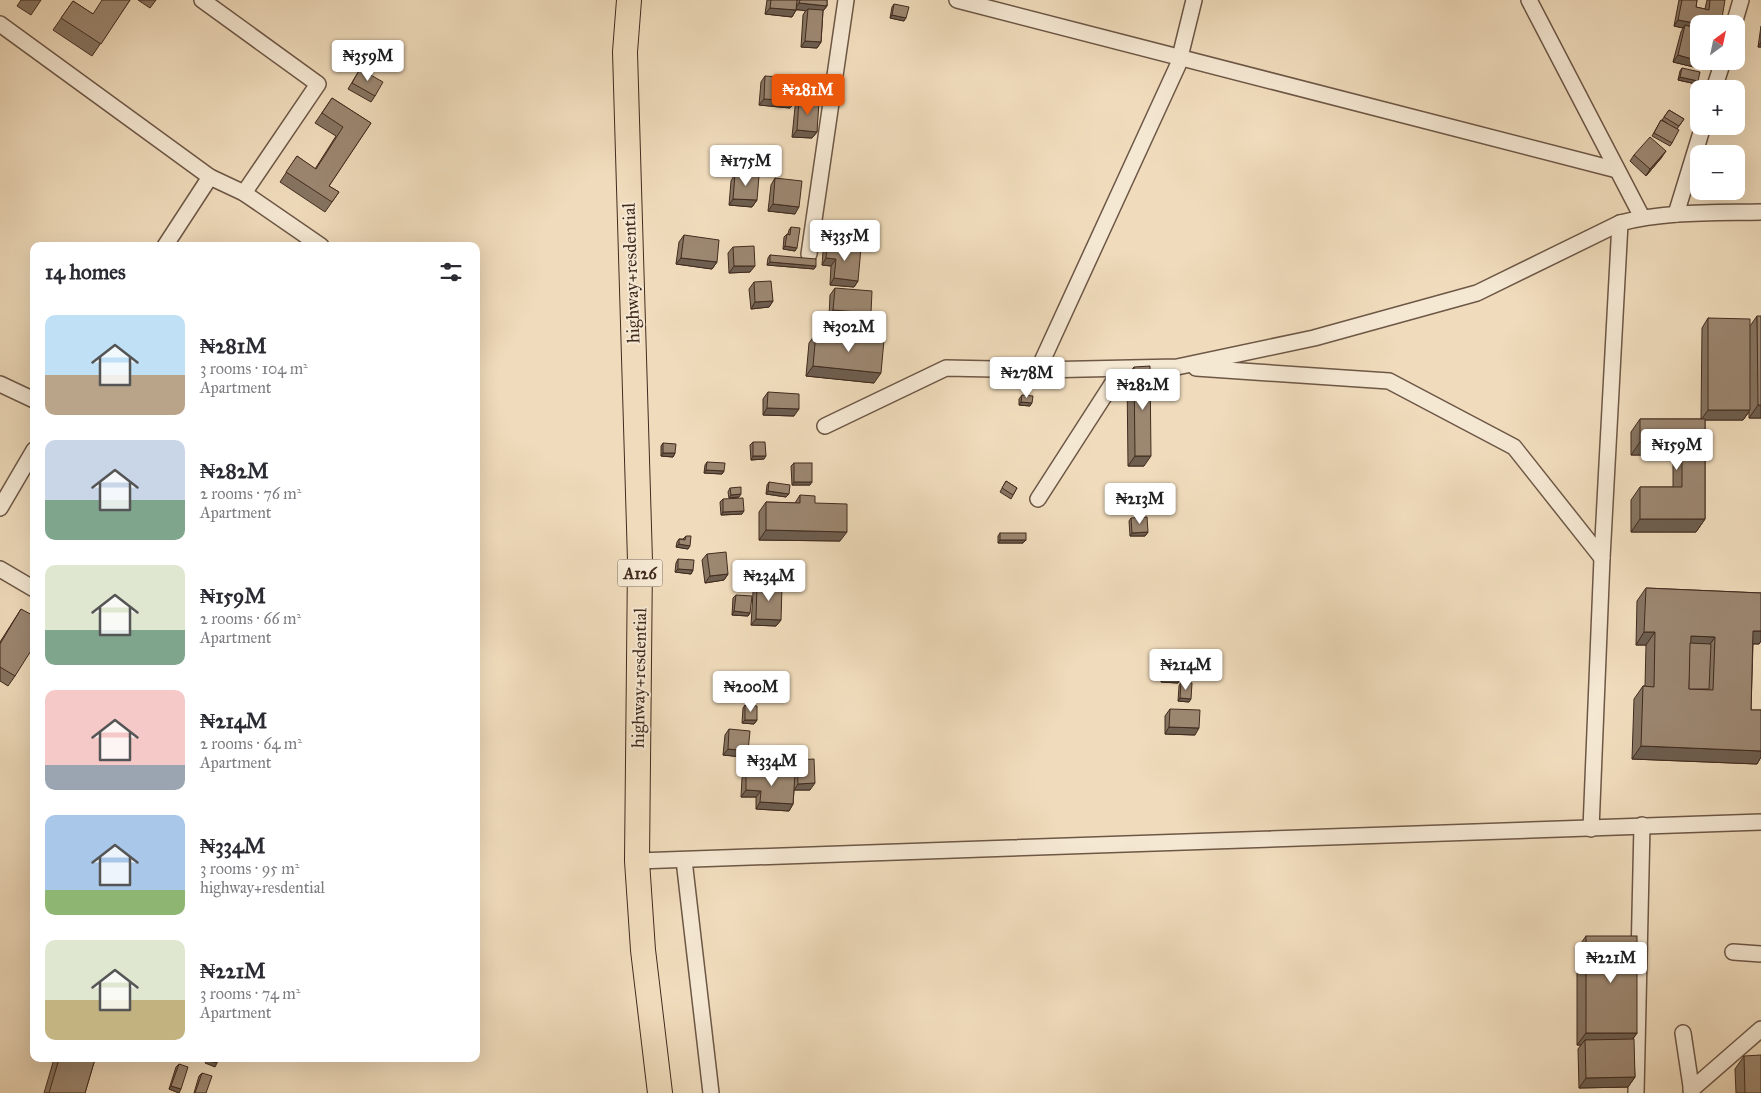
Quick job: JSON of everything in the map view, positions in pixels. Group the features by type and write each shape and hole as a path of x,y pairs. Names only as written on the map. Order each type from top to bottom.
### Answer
{"highway":[{"name":"A126","path":"617,0 625,52"},
{"name":"A126","path":"625,52 629,0"},
{"name":"highway+resdential","path":"625,52 640,561 638,861 643,950 660,1093"}],"street":[{"path":"202,0 318,84 244,193"},
{"path":"809,254 846,0"},
{"path":"957,0 1617,170"},
{"path":"1038,370 1180,58 1194,0"},
{"path":"1529,0 1642,217"},
{"path":"1737,15 1741,0"},
{"path":"0,24 210,177 244,193 314,242"},
{"path":"1676,214 1700,135"},
{"path":"168,242 210,177"},
{"path":"1177,367 1314,338 1477,293 1620,222 1642,217 1676,214 1761,212"},
{"path":"1591,829 1602,558 1620,222"},
{"path":"824,426 946,368 1121,370 1177,367 1389,381 1514,448 1602,558"},
{"path":"1038,499 1121,370"},
{"path":"0,384 30,398"},
{"path":"0,508 30,457"},
{"path":"0,569 30,587"},
{"path":"638,861 1761,822"},
{"path":"1636,1093 1642,825"},
{"path":"684,860 712,1093"},
{"path":"1733,952 1761,954"},
{"path":"1692,1091 1761,1029"},
{"path":"1682,1033 1692,1091"}],"building":[{"path":"102,0 130,0 101,44 61,18 73,1 93,14"},
{"path":"771,0 797,0 796,10 770,8"},
{"path":"800,0 827,0 827,6 799,3"},
{"path":"1682,0 1697,0 1696,7 1709,10 1710,0 1725,0 1722,15 1690,15 1690,22 1678,20"},
{"path":"894,4 909,7 906,18 892,15"},
{"path":"808,9 823,10 821,42 805,41"},
{"path":"1685,25 1690,26 1690,58 1678,55"},
{"path":"1682,68 1700,72 1698,80 1680,77"},
{"path":"360,69 383,82 375,96 352,83"},
{"path":"765,76 819,80 817,98 795,96 795,101 764,99"},
{"path":"332,98 371,123 329,186 339,192 332,202 286,172 297,156 316,169 343,127 322,113"},
{"path":"799,100 819,102 817,132 797,130"},
{"path":"1669,110 1684,119 1679,126 1664,117"},
{"path":"1661,120 1679,130 1672,143 1654,133"},
{"path":"1650,137 1666,151 1650,169 1634,155"},
{"path":"735,174 759,176 757,200 733,199"},
{"path":"775,178 802,181 799,207 773,204"},
{"path":"791,227 800,228 797,248 785,246 787,234 790,235"},
{"path":"684,235 719,240 717,262 681,258"},
{"path":"827,245 861,248 858,281 834,278 836,259 826,258"},
{"path":"754,246 755,266 734,266 733,247"},
{"path":"770,255 816,259 816,266 770,262"},
{"path":"771,281 773,301 755,302 754,282"},
{"path":"835,288 872,291 871,313 833,310"},
{"path":"1757,316 1761,316 1761,405 1758,405"},
{"path":"1708,318 1750,319 1750,410 1708,410"},
{"path":"816,333 884,340 881,373 813,366"},
{"path":"1150,366 1151,456 1135,456 1134,367"},
{"path":"768,392 799,394 799,409 767,408"},
{"path":"1022,395 1033,396 1032,403 1021,402"},
{"path":"1640,419 1705,419 1705,519 1640,519 1640,487 1682,487 1682,442 1640,442"},
{"path":"753,442 765,442 766,456 753,456"},
{"path":"663,443 676,444 675,453 663,453"},
{"path":"707,462 725,463 724,471 706,470"},
{"path":"794,463 812,463 812,482 794,482"},
{"path":"1006,481 1017,488 1013,495 1002,488"},
{"path":"769,482 790,485 789,494 768,491"},
{"path":"741,487 741,494 731,495 730,488"},
{"path":"800,495 815,496 815,503 847,504 847,532 766,530 766,502 800,503"},
{"path":"743,498 744,511 723,512 723,499"},
{"path":"1147,517 1148,532 1132,533 1131,518"},
{"path":"1000,533 1026,533 1026,540 1000,540"},
{"path":"686,536 691,536 690,546 679,544 679,539 685,540"},
{"path":"726,552 728,574 710,576 707,554"},
{"path":"678,559 694,560 693,570 678,569"},
{"path":"757,585 782,586 781,620 756,619"},
{"path":"1646,588 1761,593 1761,631 1753,631 1751,710 1761,710 1761,751 1641,746 1643,686 1654,687 1655,632 1644,632","holes":["1691,636 1715,637 1713,690 1689,689"]},
{"path":"736,595 752,596 750,613 734,611"},
{"path":"21,609 30,614 30,652 15,676 0,667 0,644"},
{"path":"1690,643 1711,644 1709,689 1689,689"},
{"path":"1164,665 1181,666 1180,680 1163,679"},
{"path":"1181,682 1192,683 1191,699 1180,698"},
{"path":"745,705 757,706 757,720 745,720"},
{"path":"1170,709 1200,710 1199,728 1169,727"},
{"path":"729,729 750,731 748,751 728,749"},
{"path":"814,759 815,783 798,784 797,760"},
{"path":"746,772 795,774 793,804 760,802 761,791 746,790"},
{"path":"1586,936 1637,936 1637,1033 1586,1033"},
{"path":"1634,1039 1635,1077 1586,1078 1585,1040"},
{"path":"1761,1055 1761,1093 1745,1093 1744,1056"},
{"path":"58,1062 94,1062 85,1093 49,1093"},
{"path":"179,1064 188,1067 181,1089 171,1086"},
{"path":"202,1073 212,1076 206,1093 195,1093"}]}
